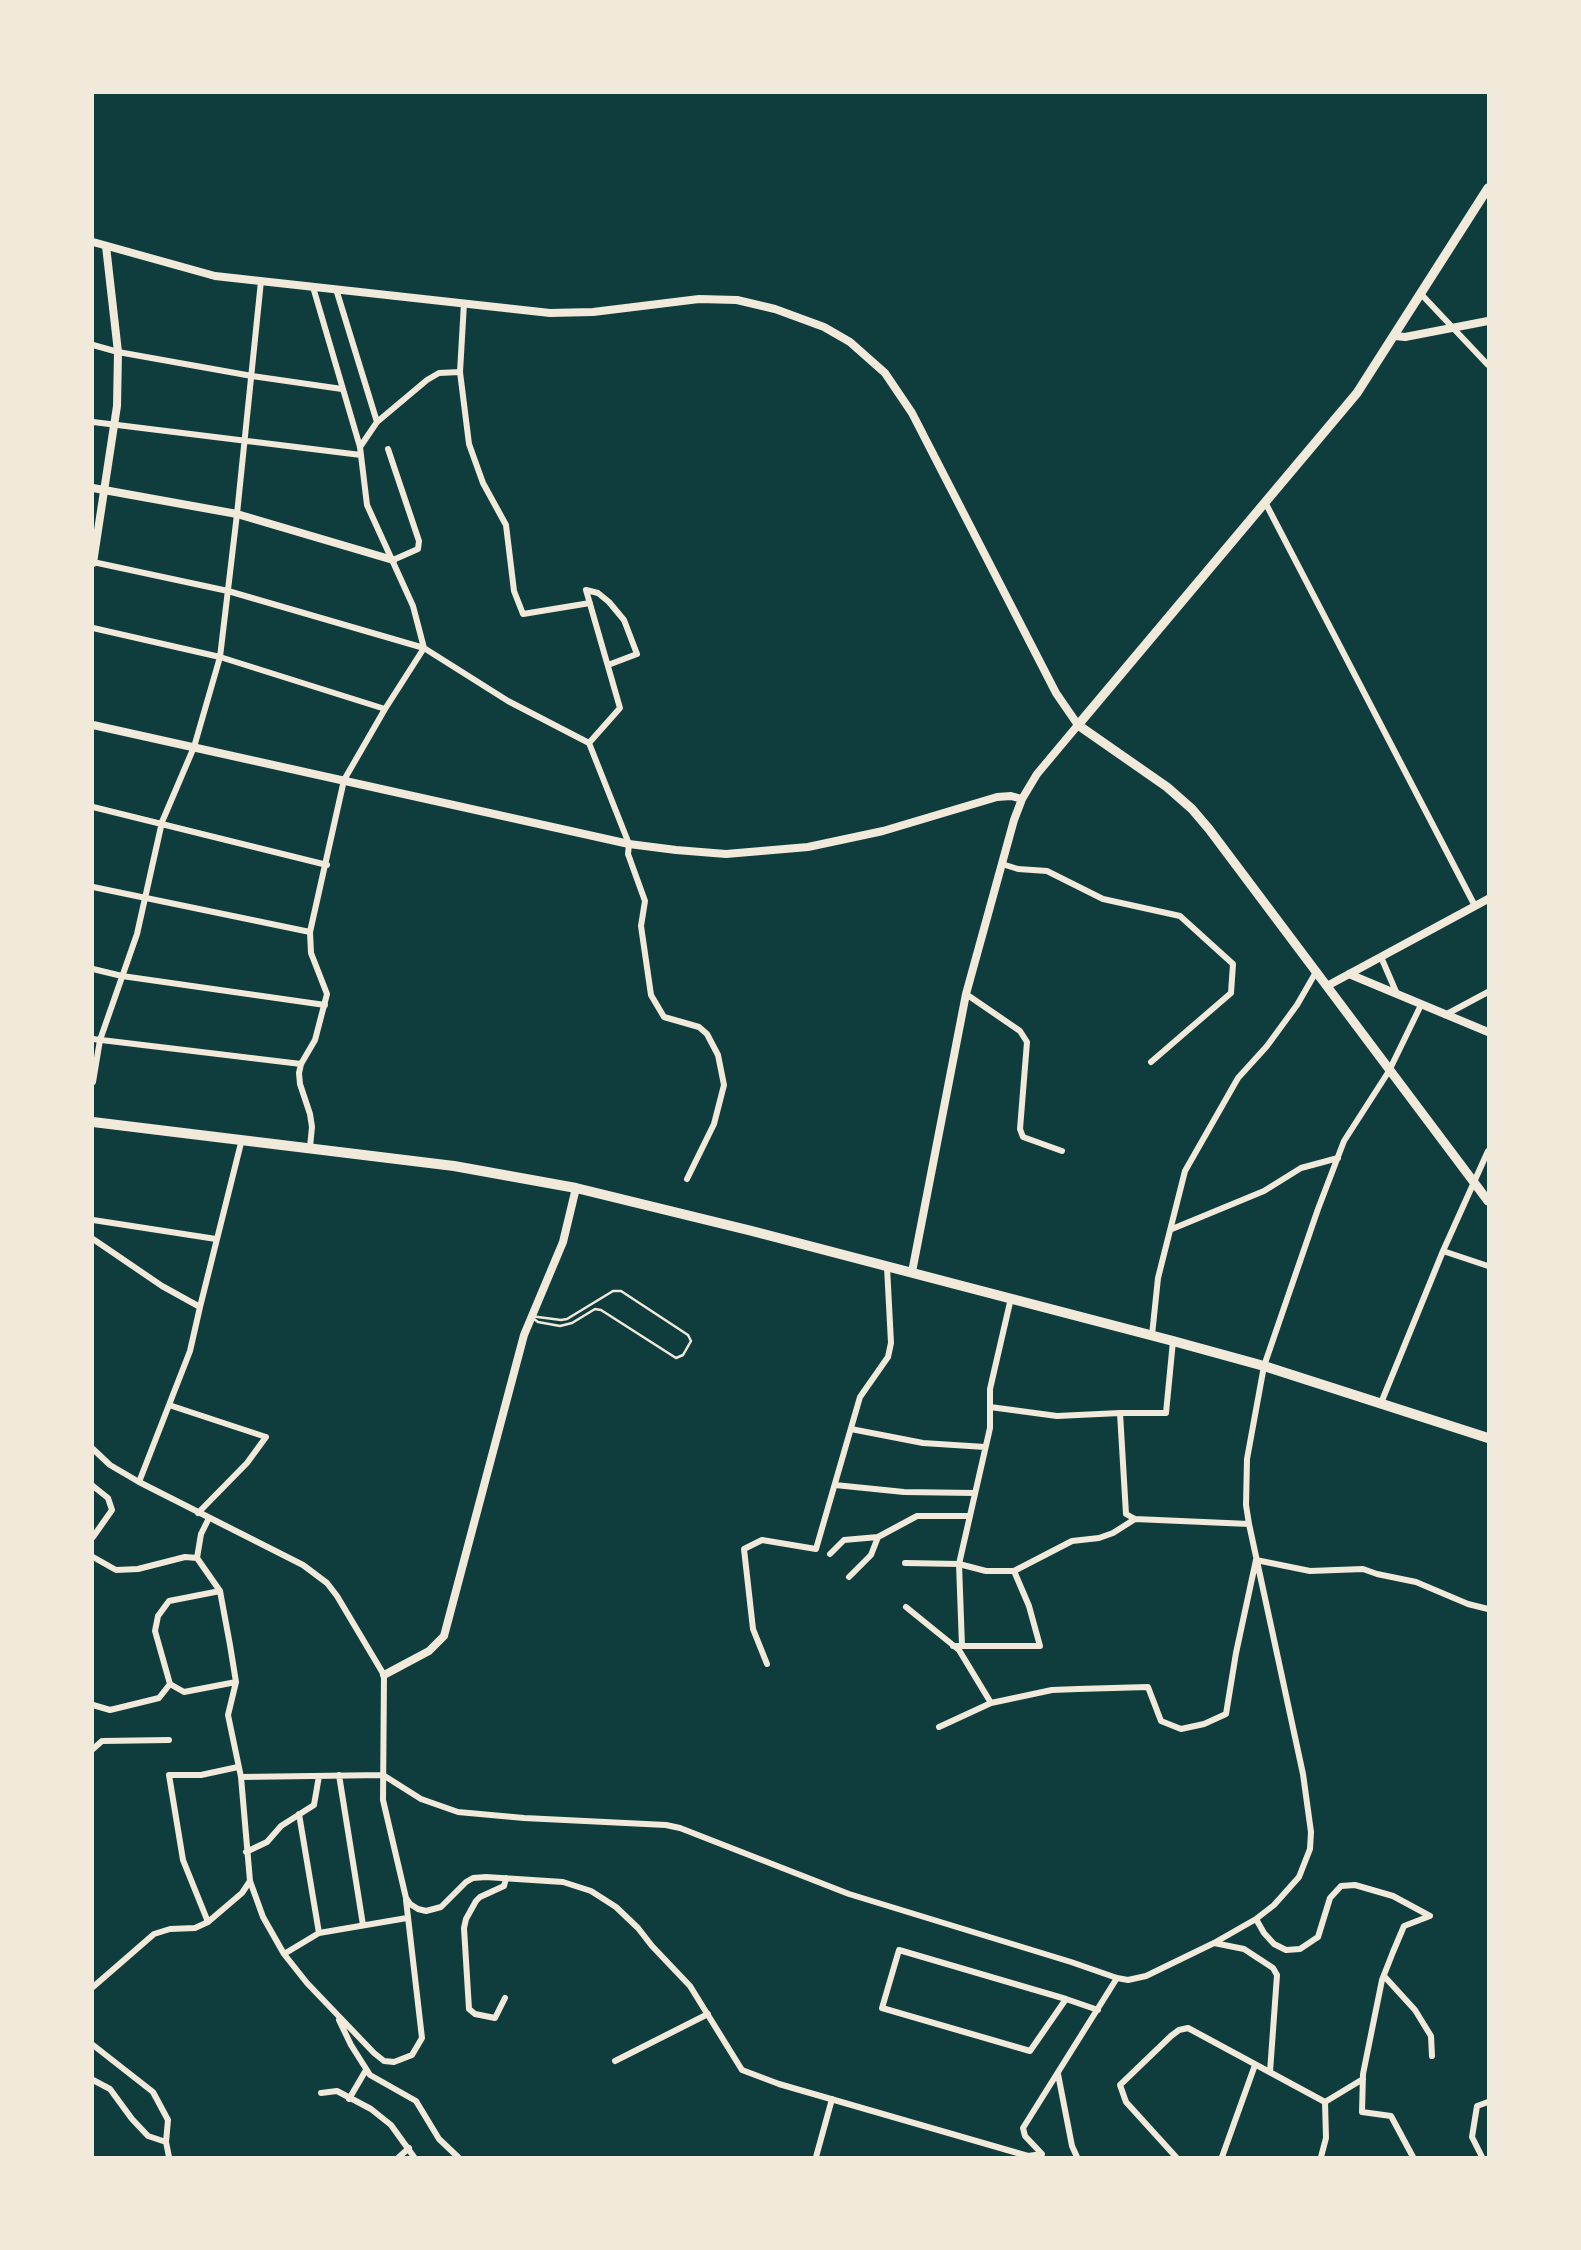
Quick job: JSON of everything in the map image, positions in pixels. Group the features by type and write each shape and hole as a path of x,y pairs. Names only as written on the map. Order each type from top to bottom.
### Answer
{"highway":[{"path":"93,1122 492,1171 576,1188 1152,1335 1264,1366 1488,1438"}],"main road":[{"path":"1488,188 1357,393 1077,724 1167,787 1192,809 1488,1200"}],"street":[{"path":"93,242 215,276 570,313 593,313 699,299 737,300 757,304 824,327 850,342 885,373 912,413 1056,693 1077,724 1037,774 1022,799 1014,820 966,994 912,1272"},
{"path":"106,246 118,352 117,406 93,562 228,591 424,648 508,701 589,743 629,844 628,854 645,901 641,926 651,995 664,1017 699,1027 707,1034 718,1055 724,1085 714,1124 687,1179"},
{"path":"93,1082 96,1039 137,934 162,822 194,747 220,657 261,281"},
{"path":"310,1147 312,1127 300,1084 301,1064 315,1040 327,993 311,953 310,932 344,780 424,648 413,606 368,505 360,447 313,287"},
{"path":"336,289 377,422"},
{"path":"1422,294 1488,365"},
{"path":"464,303 460,372 469,444 483,483 506,525 514,591 523,614 590,603"},
{"path":"1395,336 1405,337 1488,321"},
{"path":"93,345 252,376 342,389"},
{"path":"360,447 377,422 427,380 439,373 460,372"},
{"path":"93,422 361,455"},
{"path":"93,488 237,514 393,559 418,549 419,541 388,449"},
{"path":"1265,502 1475,906"},
{"path":"589,743 620,708 586,590 598,593 610,602 624,620 637,654 608,665"},
{"path":"93,628 220,657 385,709"},
{"path":"93,725 629,844 676,850 726,853 808,846 883,831 996,797 1011,796 1022,799"},
{"path":"93,807 327,865"},
{"path":"1002,864 1018,869 1046,871 1103,899 1180,916 1233,964 1231,993 1151,1062"},
{"path":"93,887 310,932"},
{"path":"1326,986 1488,899"},
{"path":"1381,957 1397,995"},
{"path":"93,969 122,976 325,1006"},
{"path":"1152,1335 1158,1278 1185,1171 1238,1078 1268,1046 1316,972"},
{"path":"1349,974 1488,1032"},
{"path":"1445,1014 1488,992"},
{"path":"966,994 1020,1031 1027,1042 1020,1129 1023,1137 1062,1151"},
{"path":"241,1777 383,1775 421,1799 458,1812 680,1828 849,1894 1128,1980 1146,1976 1256,1919 1282,1897 1299,1877 1310,1849 1311,1832 1303,1774 1249,1524 1246,1505 1247,1459 1264,1366 1344,1141 1390,1072 1422,1005"},
{"path":"96,1039 301,1064"},
{"path":"139,1482 190,1351 242,1139"},
{"path":"1381,1403 1443,1251 1488,1150"},
{"path":"1172,1228 1264,1191 1301,1168 1338,1158"},
{"path":"384,1675 429,1651 444,1636 530,1316 557,1258 576,1188"},
{"path":"93,1220 216,1239"},
{"path":"93,1239 162,1286 200,1307"},
{"path":"1443,1251 1488,1266"},
{"path":"767,1664 753,1629 744,1549 762,1541 816,1549 860,1397 888,1357 891,1343 887,1266"},
{"path":"962,1646 959,1564 990,1428 990,1389 1011,1298"},
{"path":"990,1406 1057,1416 1166,1413 1173,1341"},
{"path":"169,1405 266,1437 247,1463 198,1513"},
{"path":"1120,1413 1126,1514 1135,1520 1249,1524"},
{"path":"851,1429 923,1443 985,1447"},
{"path":"93,1449 110,1465 139,1482 303,1564 327,1583 350,1614 384,1675 384,1809 406,1898 422,2028 418,2047 404,2060 384,2061 337,2015 307,1983 262,1917 250,1881 241,1777 228,1715 236,1682 220,1591 197,1558 201,1534 209,1518"},
{"path":"835,1485 904,1492 975,1493"},
{"path":"93,1486 108,1498 112,1510 93,1537"},
{"path":"830,1554 844,1540 878,1536 917,1516 970,1516"},
{"path":"905,1563 959,1564 986,1571 1014,1571 1072,1541 1099,1538 1135,1520"},
{"path":"849,1577 871,1555 878,1536"},
{"path":"93,1556 116,1570 138,1569 185,1557 197,1558"},
{"path":"1256,1560 1310,1571 1363,1569 1416,1582 1468,1604 1488,1609"},
{"path":"939,1727 992,1703 1052,1690 1148,1687 1161,1721 1181,1729 1204,1724 1226,1714 1256,1560"},
{"path":"953,1646 1040,1646 1029,1606 1014,1571"},
{"path":"220,1591 169,1601 158,1616 155,1631 170,1684 184,1692 236,1682"},
{"path":"906,1606 953,1646 971,1667 992,1703"},
{"path":"93,1705 110,1710 159,1698 170,1684"},
{"path":"93,1749 102,1741 169,1740"},
{"path":"208,1922 183,1860 169,1775 201,1775 238,1767"},
{"path":"339,1775 363,1925"},
{"path":"246,1852 267,1842 281,1826 314,1805 319,1776"},
{"path":"299,1814 318,1933"},
{"path":"406,1898 410,1905 418,1909 433,1910 449,1901 473,1878 562,1882 591,1891 616,1907 638,1928 690,1986 743,2070 763,2079 1017,2155 1043,2155"},
{"path":"505,1998 495,2018 475,2014 469,2009 464,1928 476,1901 504,1886 506,1878"},
{"path":"93,1987 154,1934 170,1929 195,1928 208,1922 242,1893 250,1881"},
{"path":"1256,1919 1274,1944 1286,1950 1300,1949 1318,1937 1330,1898 1342,1886 1355,1885 1393,1896 1430,1916 1405,1926 1384,1976 1363,2080 1363,2112 1391,2116 1413,2157"},
{"path":"285,1954 318,1933 407,1918"},
{"path":"1214,1943 1244,1949 1273,1968 1277,1975 1270,2072"},
{"path":"1066,1999 1030,2051 882,2008 899,1950 1066,1999 1098,2010"},
{"path":"1384,1976 1431,2036 1432,2056"},
{"path":"1043,2155 1025,2136 1023,2128 1117,1978"},
{"path":"615,2061 708,2014"},
{"path":"337,2015 343,2031 366,2070 395,2091 416,2101 439,2139 458,2157"},
{"path":"1176,2157 1125,2102 1120,2085 1179,2030 1188,2028 1325,2102"},
{"path":"93,2045 153,2092 168,2120 166,2142 169,2157"},
{"path":"1222,2157 1255,2065"},
{"path":"349,2099 366,2070"},
{"path":"1058,2074 1072,2146 1077,2157"},
{"path":"93,2080 110,2089 148,2136 166,2142"},
{"path":"1325,2102 1363,2080"},
{"path":"321,2092 337,2091 371,2109 391,2125 414,2157"},
{"path":"816,2157 832,2099"},
{"path":"1321,2157 1326,2138 1325,2102"},
{"path":"1482,2157 1472,2137 1477,2106 1488,2102"},
{"path":"399,2157 409,2148"}],"lane":[{"path":"621,1291 688,1335 691,1341 683,1355 676,1358 601,1310 594,1309 572,1323 560,1326 538,1322 530,1316 567,1319 613,1292 621,1291"}]}
